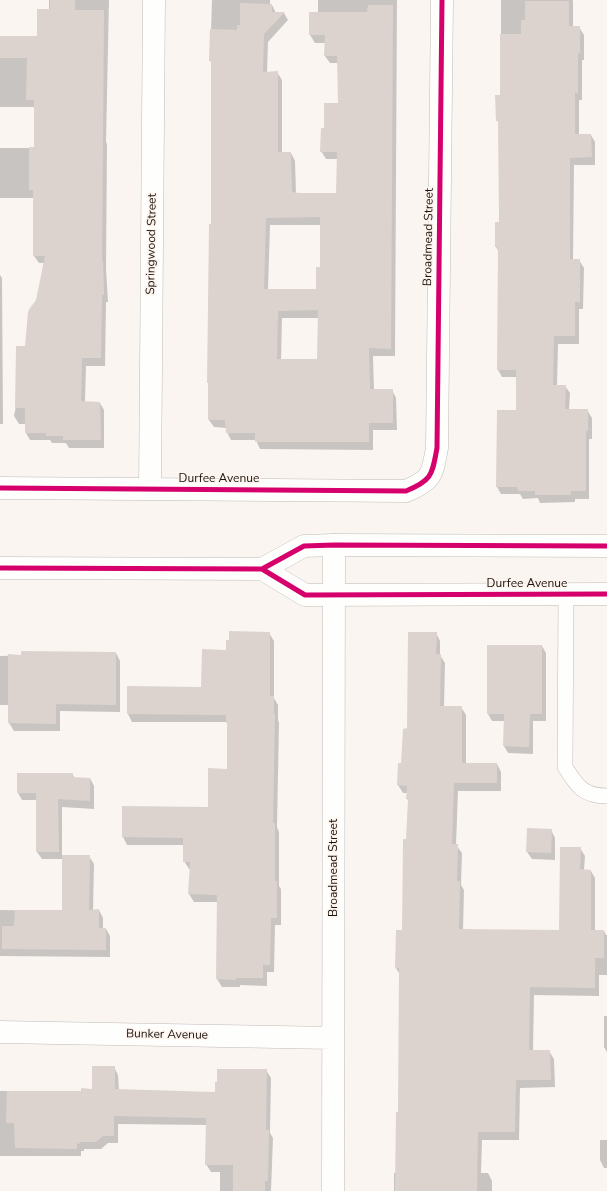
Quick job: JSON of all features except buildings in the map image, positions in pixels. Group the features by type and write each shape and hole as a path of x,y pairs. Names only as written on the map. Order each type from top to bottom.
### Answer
{"street":[{"name":"Springwood Street","path":"150,489 154,0"},
{"name":"Broadmead Street","path":"432,474 437,448 442,0"},
{"name":"Durfee Avenue","path":"0,488 406,491 420,486 432,474"},
{"name":"Broadmead Street","path":"333,1191 334,545"},
{"path":"0,568 262,569 304,546 607,546"},
{"name":"Durfee Avenue","path":"262,569 305,595 607,594"},
{"name":"Bunker Avenue","path":"0,1032 333,1038"}],"lane":[{"path":"566,594 565,766 573,780 586,793 607,796"}],"cycle path":[{"path":"0,488 406,491 422,483 430,475 437,448 442,0"},
{"path":"0,568 262,569 304,546 607,546"},
{"path":"262,569 305,595 607,594"}]}
